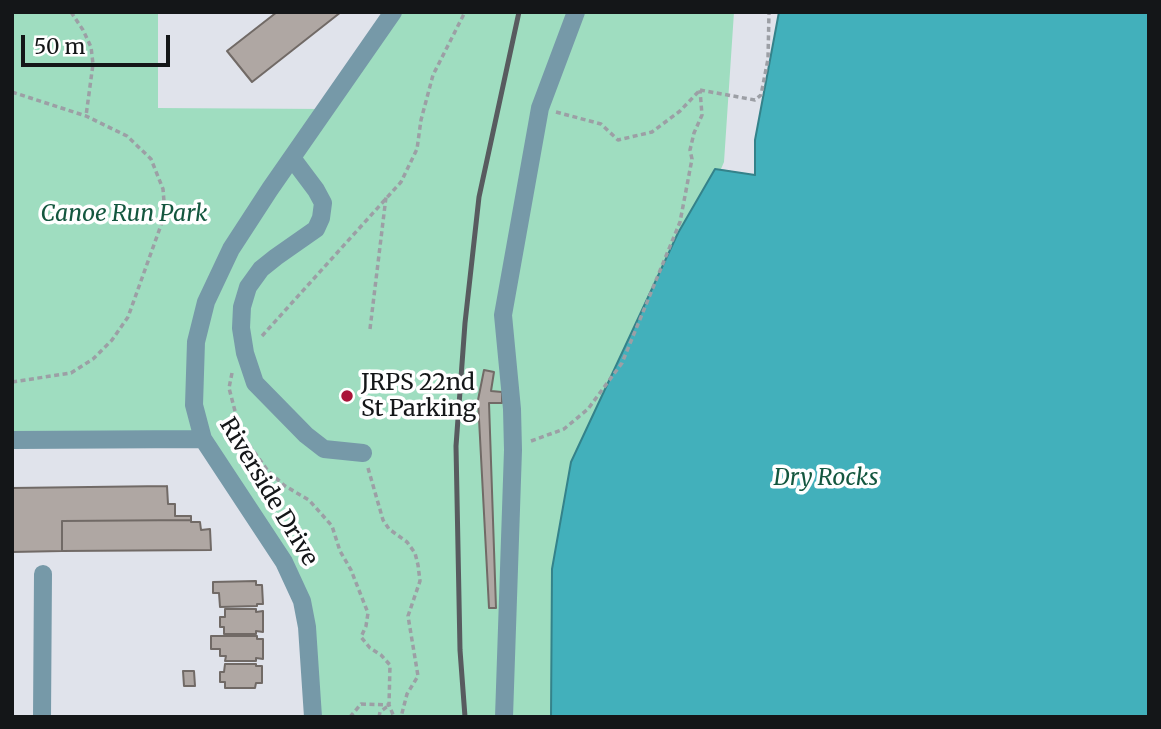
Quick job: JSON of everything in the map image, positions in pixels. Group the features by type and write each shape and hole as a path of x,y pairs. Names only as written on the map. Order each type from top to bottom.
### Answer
{"street":[{"name":"Riverside Drive","path":"313,717 307,628 298,589 284,562 203,439 194,405 196,342 206,302 231,249 393,12"},
{"path":"504,717 513,450 503,315 540,108 576,12"},
{"path":"292,158 323,203 321,218 316,229 275,257 261,269 248,287 242,318 245,353 255,383 306,435 324,449 363,453"},
{"path":"12,440 203,439"},
{"path":"43,574 43,717"}],"path":[{"path":"71,12 91,47 93,64 86,116"},
{"path":"254,345 401,181 417,149 421,120 433,75 465,12"},
{"path":"700,90 755,100 761,95 768,60 769,12"},
{"path":"540,108 601,124 618,141 653,132 680,111 700,90"},
{"path":"513,450 564,429 588,410 622,363 680,222 692,159 690,150 702,115 700,90"},
{"path":"12,92 86,116 127,136 151,159 163,189 165,214 128,317 112,340 93,359 71,373 12,382"},
{"path":"370,329 387,195"},
{"path":"233,364 229,388 241,434 268,471 285,486 309,500 332,526 340,551 351,570 368,613 361,636 390,666 389,705 394,717"},
{"path":"363,453 383,520 388,529 407,542 415,553 418,565 420,581 408,617 418,676 407,694 401,717"},
{"path":"351,717 361,704 389,705"},
{"path":"379,717 380,712 389,705"}],"green space":[{"name":"Canoe Run Park","path":"12,12 158,12 158,108 326,109 393,12 734,12 724,162 721,169 754,175 755,140 779,12 1102,717 313,717 305,614 203,439 12,440"}],"water":[{"name":"Dry Rocks","path":"779,12 1149,12 1149,717 551,717 552,569 571,462 678,233 715,169 755,175 755,140"}],"building":[{"path":"277,12 341,12 252,82 227,51"},
{"path":"484,370 494,372 491,391 502,392 502,403 489,403 496,608 489,608 478,400"},
{"path":"167,486 168,504 175,504 175,516 191,516 191,520 62,521 62,551 12,552 12,488"},
{"path":"62,521 200,522 201,530 210,529 211,550 62,551"},
{"path":"256,581 256,585 262,585 263,604 257,606 220,607 219,593 213,593 213,582"},
{"path":"225,609 263,611 263,632 224,634 224,627 220,627 220,617 225,617"},
{"path":"211,636 257,636 257,639 263,639 263,659 225,661 226,656 220,656 220,649 211,649"},
{"path":"225,664 262,666 262,683 256,683 255,688 225,688 225,682 220,682 220,672 224,672"},
{"path":"183,671 194,671 195,686 184,686"}],"railway":[{"path":"465,717 460,650 456,446 465,323 479,197 519,12"}],"place":[{"name":"JRPS 22nd St Parking","path":"347,396"}]}
